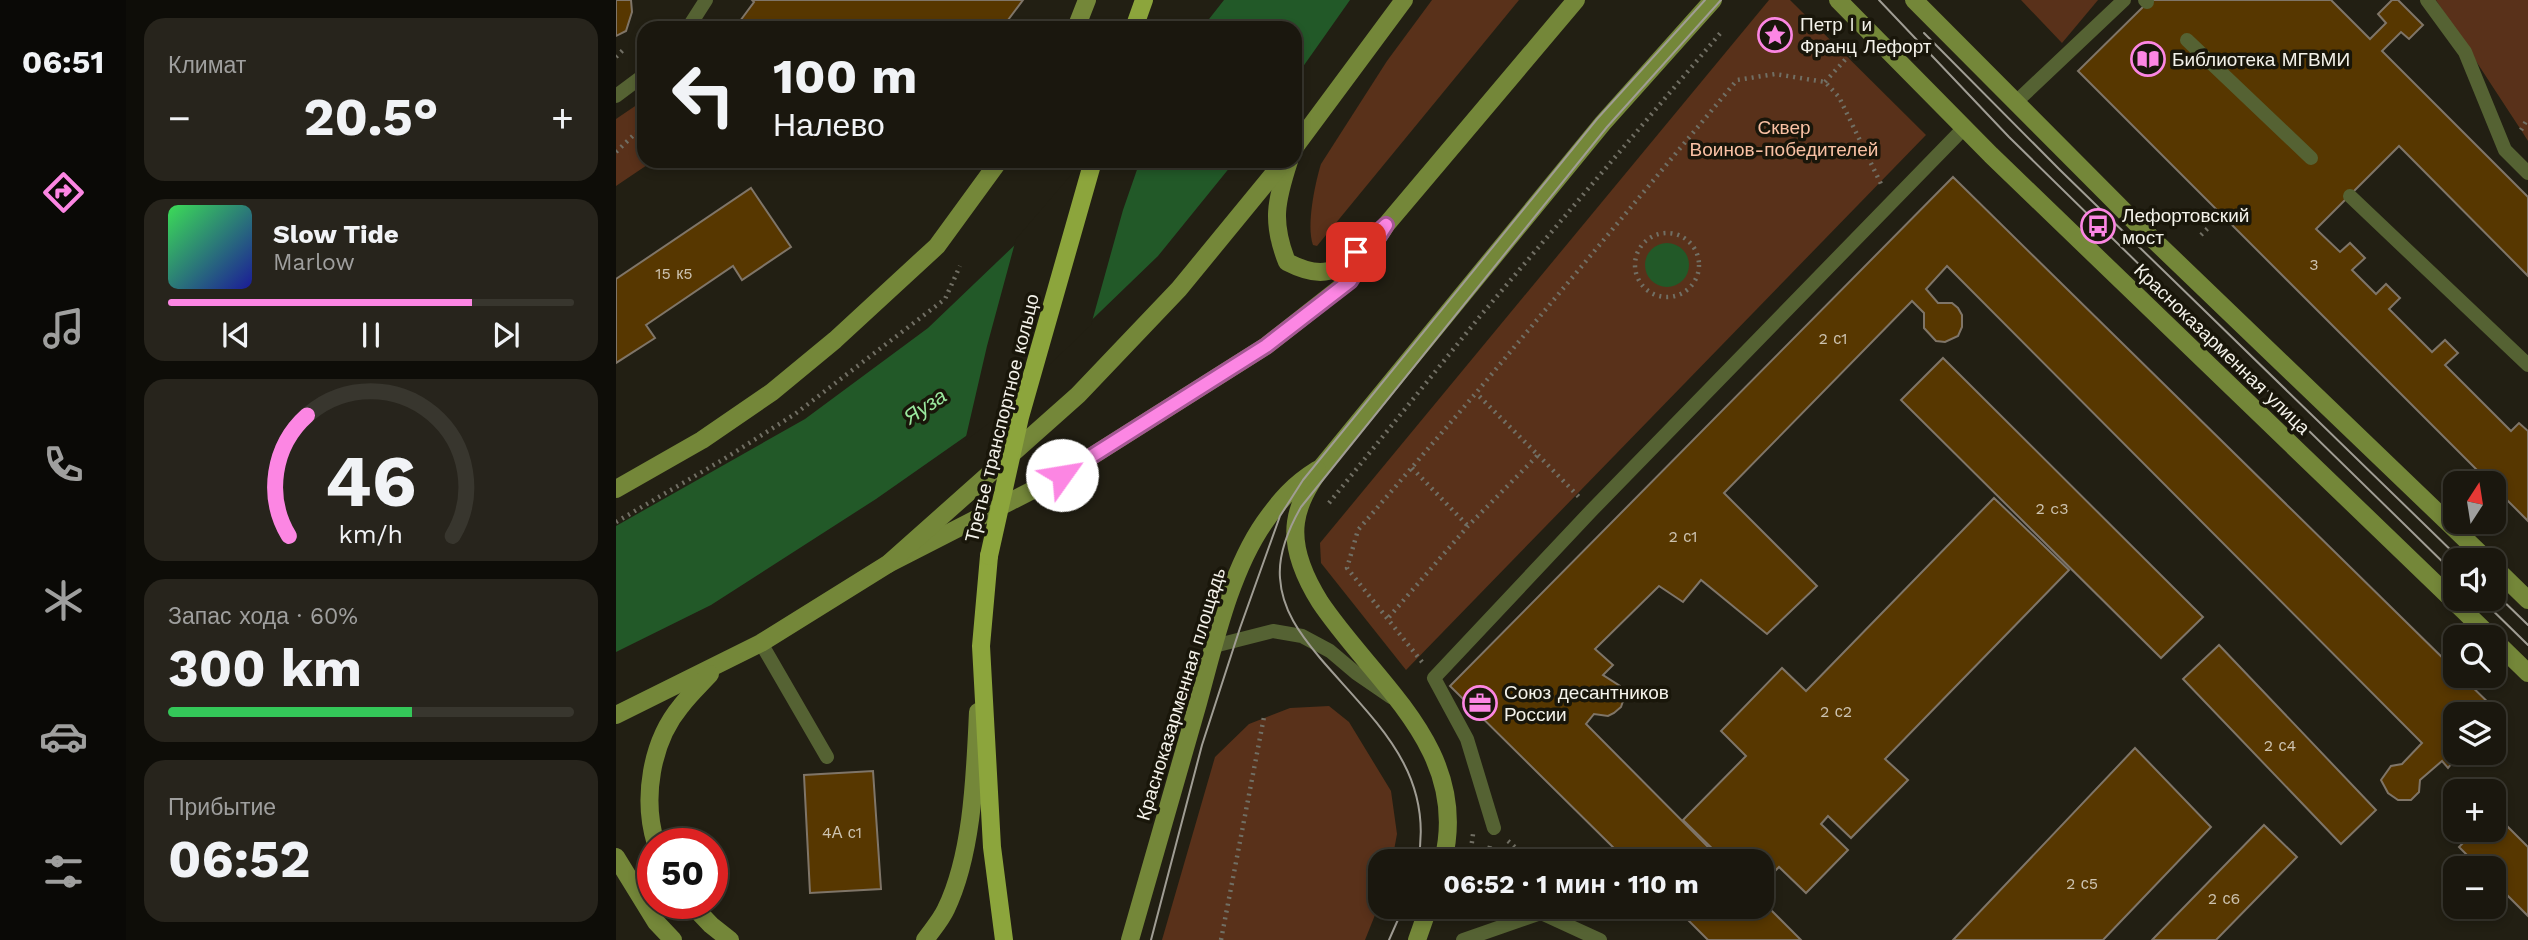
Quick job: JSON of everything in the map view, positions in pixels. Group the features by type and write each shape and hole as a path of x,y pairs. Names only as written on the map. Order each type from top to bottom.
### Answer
{"main road":[{"path":"1079,21 1087,0"},
{"path":"1136,21 1144,0"},
{"path":"1302,138 1404,0"},
{"path":"616,715 761,643 888,564 1062,475 1266,346 1350,281 1386,225 1576,0"},
{"path":"1445,849 1450,812 1441,773 1426,742 1403,706 1334,622 1312,589 1296,545 1296,523 1301,500 1320,468 1603,123 1713,0"},
{"name":"Красноказарменная улица","path":"1838,0 1964,128 2479,625"},
{"name":"Красноказарменная улица","path":"1914,0 2135,222 2475,548"},
{"path":"616,489 702,440 772,392 835,340 937,246 994,168"},
{"name":"Третье транспортное кольцо","path":"1004,940 992,847 981,646 989,556 1020,417 1091,168"},
{"path":"888,564 1078,396 1179,289 1281,168"},
{"path":"1285,168 1276,211 1279,241 1287,262 1306,272 1326,272 1341,265 1386,225"},
{"name":"Красноказарменная площадь","path":"1130,940 1214,646 1248,552 1264,523 1295,484 1320,468"},
{"path":"2506,579 2528,600"},
{"path":"925,940 946,909 964,855 975,784 981,646"},
{"name":"Красноказарменная улица","path":"2506,652 2528,673"},
{"path":"652,828 650,783 660,740 680,707 719,664"},
{"path":"616,857 656,922 673,940"},
{"path":"705,919 730,940"},
{"path":"1417,940 1425,919"}],"lane":[{"path":"692,21 706,0"},
{"path":"2016,102 2124,0"},
{"path":"2427,0 2465,52 2505,150 2528,173"},
{"path":"2187,40 2311,158"},
{"path":"616,96 637,80"},
{"path":"1494,828 1467,739 1434,678 1592,510 1964,128"},
{"path":"2350,195 2528,365"},
{"path":"1214,646 1273,631 1302,636 1330,651 1403,706"},
{"path":"761,643 827,757"},
{"path":"1463,940 1541,913 1600,940"}],"path":[{"path":"1328,505 1481,315 1723,30"},
{"path":"616,57 625,48"},
{"path":"1825,82 1852,52"},
{"path":"1434,678 1347,568 1358,530 1737,80 1775,74 1825,82 1839,97 1871,166 1892,203"},
{"path":"616,152 637,132"},
{"path":"2201,235 2210,226"},
{"path":"1670,233 1687,240 1694,248 1698,267 1691,286 1683,292 1663,297 1645,288 1635,271 1638,251 1644,243 1660,234 1670,233"},
{"path":"616,522 795,414 945,299 961,267"},
{"path":"1476,393 1592,510"},
{"path":"1388,617 1468,526 1538,455"},
{"path":"1412,468 1468,526"},
{"path":"1221,940 1264,717"},
{"path":"1471,849 1474,825"},
{"path":"1494,828 1518,849"}],"green space":[{"path":"1432,0 1519,0 1317,246 1313,245 1311,216 1321,164 1387,61"},
{"name":"Сквер Воинов-победителей","path":"1769,0 1790,0 1926,135 1406,670 1321,563 1320,543"},
{"path":"2021,0 2098,0 2062,43"},
{"path":"2436,0 2528,0 2528,141 2521,130"},
{"path":"637,105 637,168 643,168 616,186 616,119"},
{"path":"1329,706 1349,722 1391,791 1397,834 1394,849 1368,849 1368,919 1373,919 1365,940 1162,940 1215,757 1249,724 1290,708"}],"water":[{"path":"1224,0 1350,0 1302,68 1302,21 1208,21"},
{"name":"Яуза","path":"1082,168 1229,168 1158,256 986,422 876,499 711,605 616,652 616,526 805,419 928,328 1020,240"},
{"path":"1667,243 1682,250 1689,265 1682,280 1667,287 1652,280 1645,265 1652,250"}],"pier":[{"path":"1077,168 1138,168 1091,325 988,424 965,441 987,346 1016,239"}],"building":[{"path":"616,0 631,0 632,12 626,31 616,36"},
{"path":"752,0 1023,0 1007,21 740,21 754,2"},
{"path":"2150,0 2331,0 2370,39 2386,23 2378,14 2392,0 2398,0 2423,25 2409,39 2401,32 2382,51 2528,197 2528,276 2399,146 2316,229 2340,252 2350,243 2365,258 2352,270 2376,294 2386,284 2400,298 2389,309 2432,352 2445,340 2458,353 2445,365 2511,431 2519,423 2528,431 2528,521 2506,499 2506,471 2478,471 2078,71"},
{"path":"1953,177 2443,658 2443,688 2473,688 2488,702 2443,702 2443,762 2420,780 2419,792 2411,800 2398,800 2388,793 2381,780 2391,766 2402,764 2422,743 1947,266 1926,289 1938,303 1952,303 1958,308 1962,315 1962,327 1958,336 1945,342 1936,341 1924,328 1924,313 1912,301 1724,493 1817,586 1767,634 1701,580 1683,602 1659,586 1595,649 1613,665 1603,675 1620,686 1624,698 1621,707 1614,713 1608,716 1594,714 1586,724 1710,849 1615,849 1450,686"},
{"path":"751,188 791,247 742,280 733,266 646,325 655,338 616,363 616,279"},
{"path":"1943,358 2203,617 2161,658 1901,400"},
{"path":"1994,498 2069,570 1885,759 1908,780 1851,838 1828,816 1821,824 1848,850 1806,893 1779,867 1774,872 1774,849 1713,849 1683,820 1746,756 1721,731 1782,668 1806,691"},
{"path":"2219,645 2376,810 2341,844 2183,679"},
{"path":"2135,748 2211,827 2103,940 1953,940"},
{"path":"873,771 881,889 810,893 804,775"},
{"path":"2264,825 2297,857 2216,940 2152,940"},
{"path":"2506,825 2528,847 2528,916 2506,894 2506,856 2468,856 2459,847 2464,842 2506,842"},
{"path":"1774,913 1801,940 1708,940 1687,919 1774,919"}],"tram line":[{"path":"1151,940 1202,745 1280,516 1303,480 1597,119 1705,0"},
{"path":"1419,849 1421,829 1417,800 1408,773 1395,749 1379,725 1306,640 1288,611 1280,578 1285,541 1301,507 1607,127 1721,0"},
{"path":"1879,0 2009,137 2443,562"},
{"path":"1924,33 2060,170 2449,548"},
{"path":"2506,604 2528,625"},
{"path":"2493,611 2528,645"},
{"path":"1389,940 1398,919"}],"place":[{"name":"Петр I и Франц Лефорт","path":"1775,35"},
{"name":"Библиотека МГВМИ","path":"2148,59"},
{"name":"Лефортовский мост","path":"2098,226"},
{"name":"Союз десантников России","path":"1480,703"}],"route":[{"path":"1062,475 1266,346 1350,281 1386,225 1356,252"}]}
